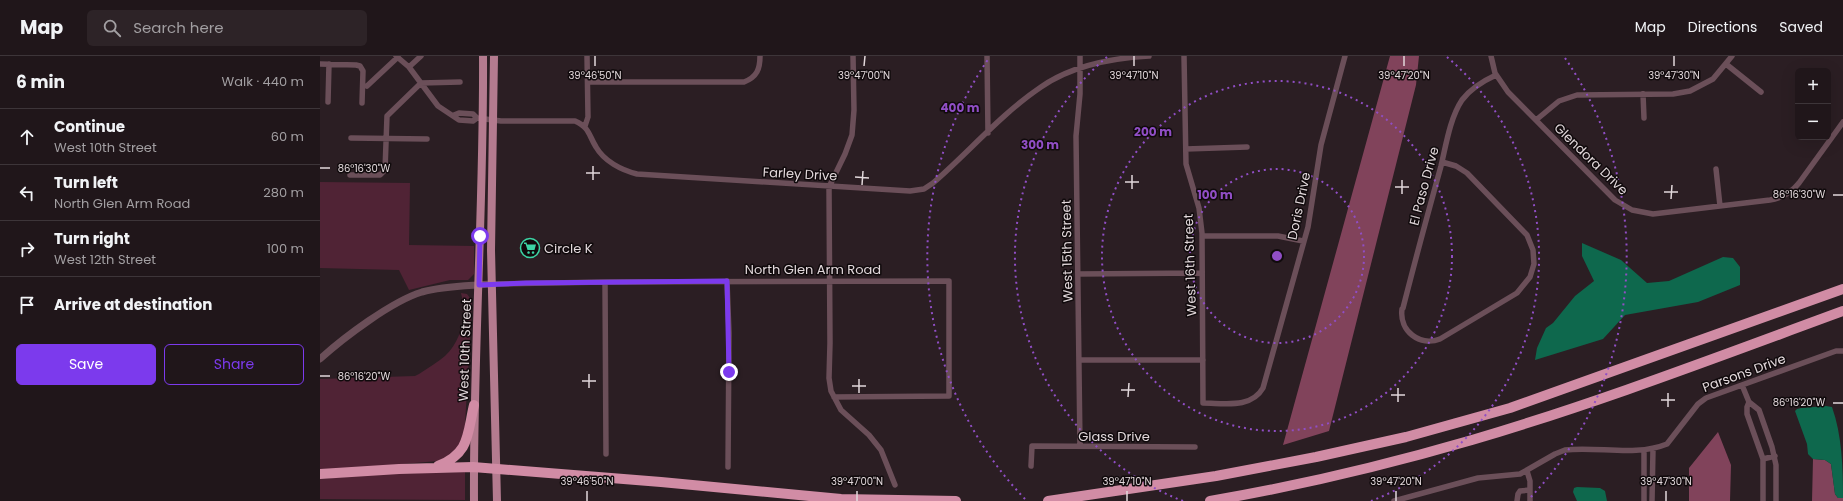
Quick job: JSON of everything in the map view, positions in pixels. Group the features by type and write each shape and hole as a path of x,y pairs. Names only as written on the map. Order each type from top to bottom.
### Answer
{"highway":[{"path":"1048,501 1216,476 1302,460 1406,437 1510,408 1843,289"},
{"path":"1210,501 1340,475 1473,440 1573,408 1843,311"},
{"path":"435,468 452,460 462,449 474,405"},
{"path":"320,474 366,470 473,467 817,498 956,501"}],"main road":[{"name":"West 10th Street","path":"483,56 480,119 485,285 497,500"},
{"name":"West 10th Street","path":"474,501 474,405 491,198 494,121 494,56"}],"street":[{"path":"409,67 420,56"},
{"path":"368,86 397,57 409,67 438,106 446,112 454,115 459,113 473,114 480,119 494,121 575,121 585,126 588,117 587,56"},
{"path":"588,82 743,82 755,76 759,67 760,56"},
{"path":"853,56 854,110 852,131 845,154 829,187 829,378 834,397 841,410 869,435 881,450 895,485"},
{"path":"987,56 988,133"},
{"name":"West 15th Street","path":"1080,56 1080,94 1076,136 1080,446"},
{"name":"Farley Drive","path":"585,126 596,147 606,159 615,165 636,174 910,192 924,189 936,181 1016,107 1041,87 1080,68 1112,61 1149,56"},
{"name":"West 16th Street","path":"1184,56 1186,164 1199,208 1202,236 1203,403"},
{"name":"Doris Drive","path":"1203,403 1245,403 1254,398 1262,390 1303,241 1314,195 1321,145 1345,56"},
{"name":"Glendora Drive","path":"1491,56 1496,75 1508,92 1615,200 1632,210 1642,213 1659,214 1772,200 1788,194 1799,183 1843,122"},
{"path":"1536,120 1554,104 1572,96 1586,94 1676,94 1692,90 1713,79 1732,56"},
{"path":"320,64 356,64 360,66 363,71 362,103"},
{"path":"328,102 329,64"},
{"path":"1726,64 1761,92"},
{"name":"El Paso Drive","path":"1442,162 1456,166 1467,173 1524,230 1533,247 1533,267 1525,284 1517,293 1438,340 1426,341 1416,338 1407,331 1402,321 1402,309 1453,120 1462,100 1478,84 1496,75"},
{"path":"350,175 377,175 384,172 386,168 386,120 388,114 421,83 460,82"},
{"path":"1643,94 1644,118"},
{"path":"351,138 427,138"},
{"path":"1186,149 1247,147"},
{"path":"1716,169 1720,206"},
{"path":"1202,236 1278,236 1303,241"},
{"path":"1078,274 1202,273"},
{"path":"727,281 729,333 728,467"},
{"name":"North Glen Arm Road","path":"485,285 605,282 949,281 949,396 834,397"},
{"path":"605,282 606,454"},
{"path":"320,359 361,326 416,295 442,289 485,285"},
{"name":"Parsons Drive","path":"1394,501 1407,500 1478,478 1513,475 1527,471 1555,454 1565,450 1653,449 1667,444 1702,400 1835,352 1843,351"},
{"path":"1079,360 1203,360"},
{"path":"1742,385 1749,402 1759,410 1775,456 1776,501"},
{"path":"1749,402 1747,414 1763,459 1763,501"},
{"name":"Glass Drive","path":"1031,466 1032,446 1195,447"},
{"path":"1652,501 1653,449"},
{"path":"1644,450 1644,501"},
{"path":"1763,459 1775,456"},
{"path":"1527,471 1530,481 1530,501"},
{"path":"1518,501 1518,494 1521,490 1530,490"},
{"path":"1644,491 1652,491"}],"shaded area":[{"path":"1390,56 1419,56 1416,85 1329,431 1283,445"},
{"path":"320,182 410,183 409,245 474,246 474,274 468,280 450,280 409,290 399,270 320,268"},
{"path":"1582,243 1621,260 1647,283 1669,281 1723,257 1733,258 1740,267 1740,285 1698,302 1625,315 1603,339 1535,360 1537,348 1546,328 1553,323 1575,296 1594,281 1582,256"},
{"path":"461,293 467,294 472,301 464,442 457,452 438,461 320,471 320,379 415,376 419,374 445,356 456,342 462,327 463,318 463,301"},
{"path":"1832,407 1838,429 1842,463 1843,498 1838,498 1835,494 1831,464 1825,460 1813,459 1808,454 1807,444 1795,411 1801,408"},
{"path":"1718,432 1731,465 1730,501 1689,501 1689,468"},
{"path":"1813,459 1825,460 1831,464 1835,494 1838,498 1843,498 1843,501 1812,501"},
{"path":"465,472 465,500 320,499 320,479 380,474"},
{"path":"1574,488 1600,488 1605,491 1607,501 1577,501 1573,492"}],"place":[{"name":"Circle K","path":"530,248"}],"route":[{"path":"480,236 479,285 526,283 727,281 729,372"}]}
